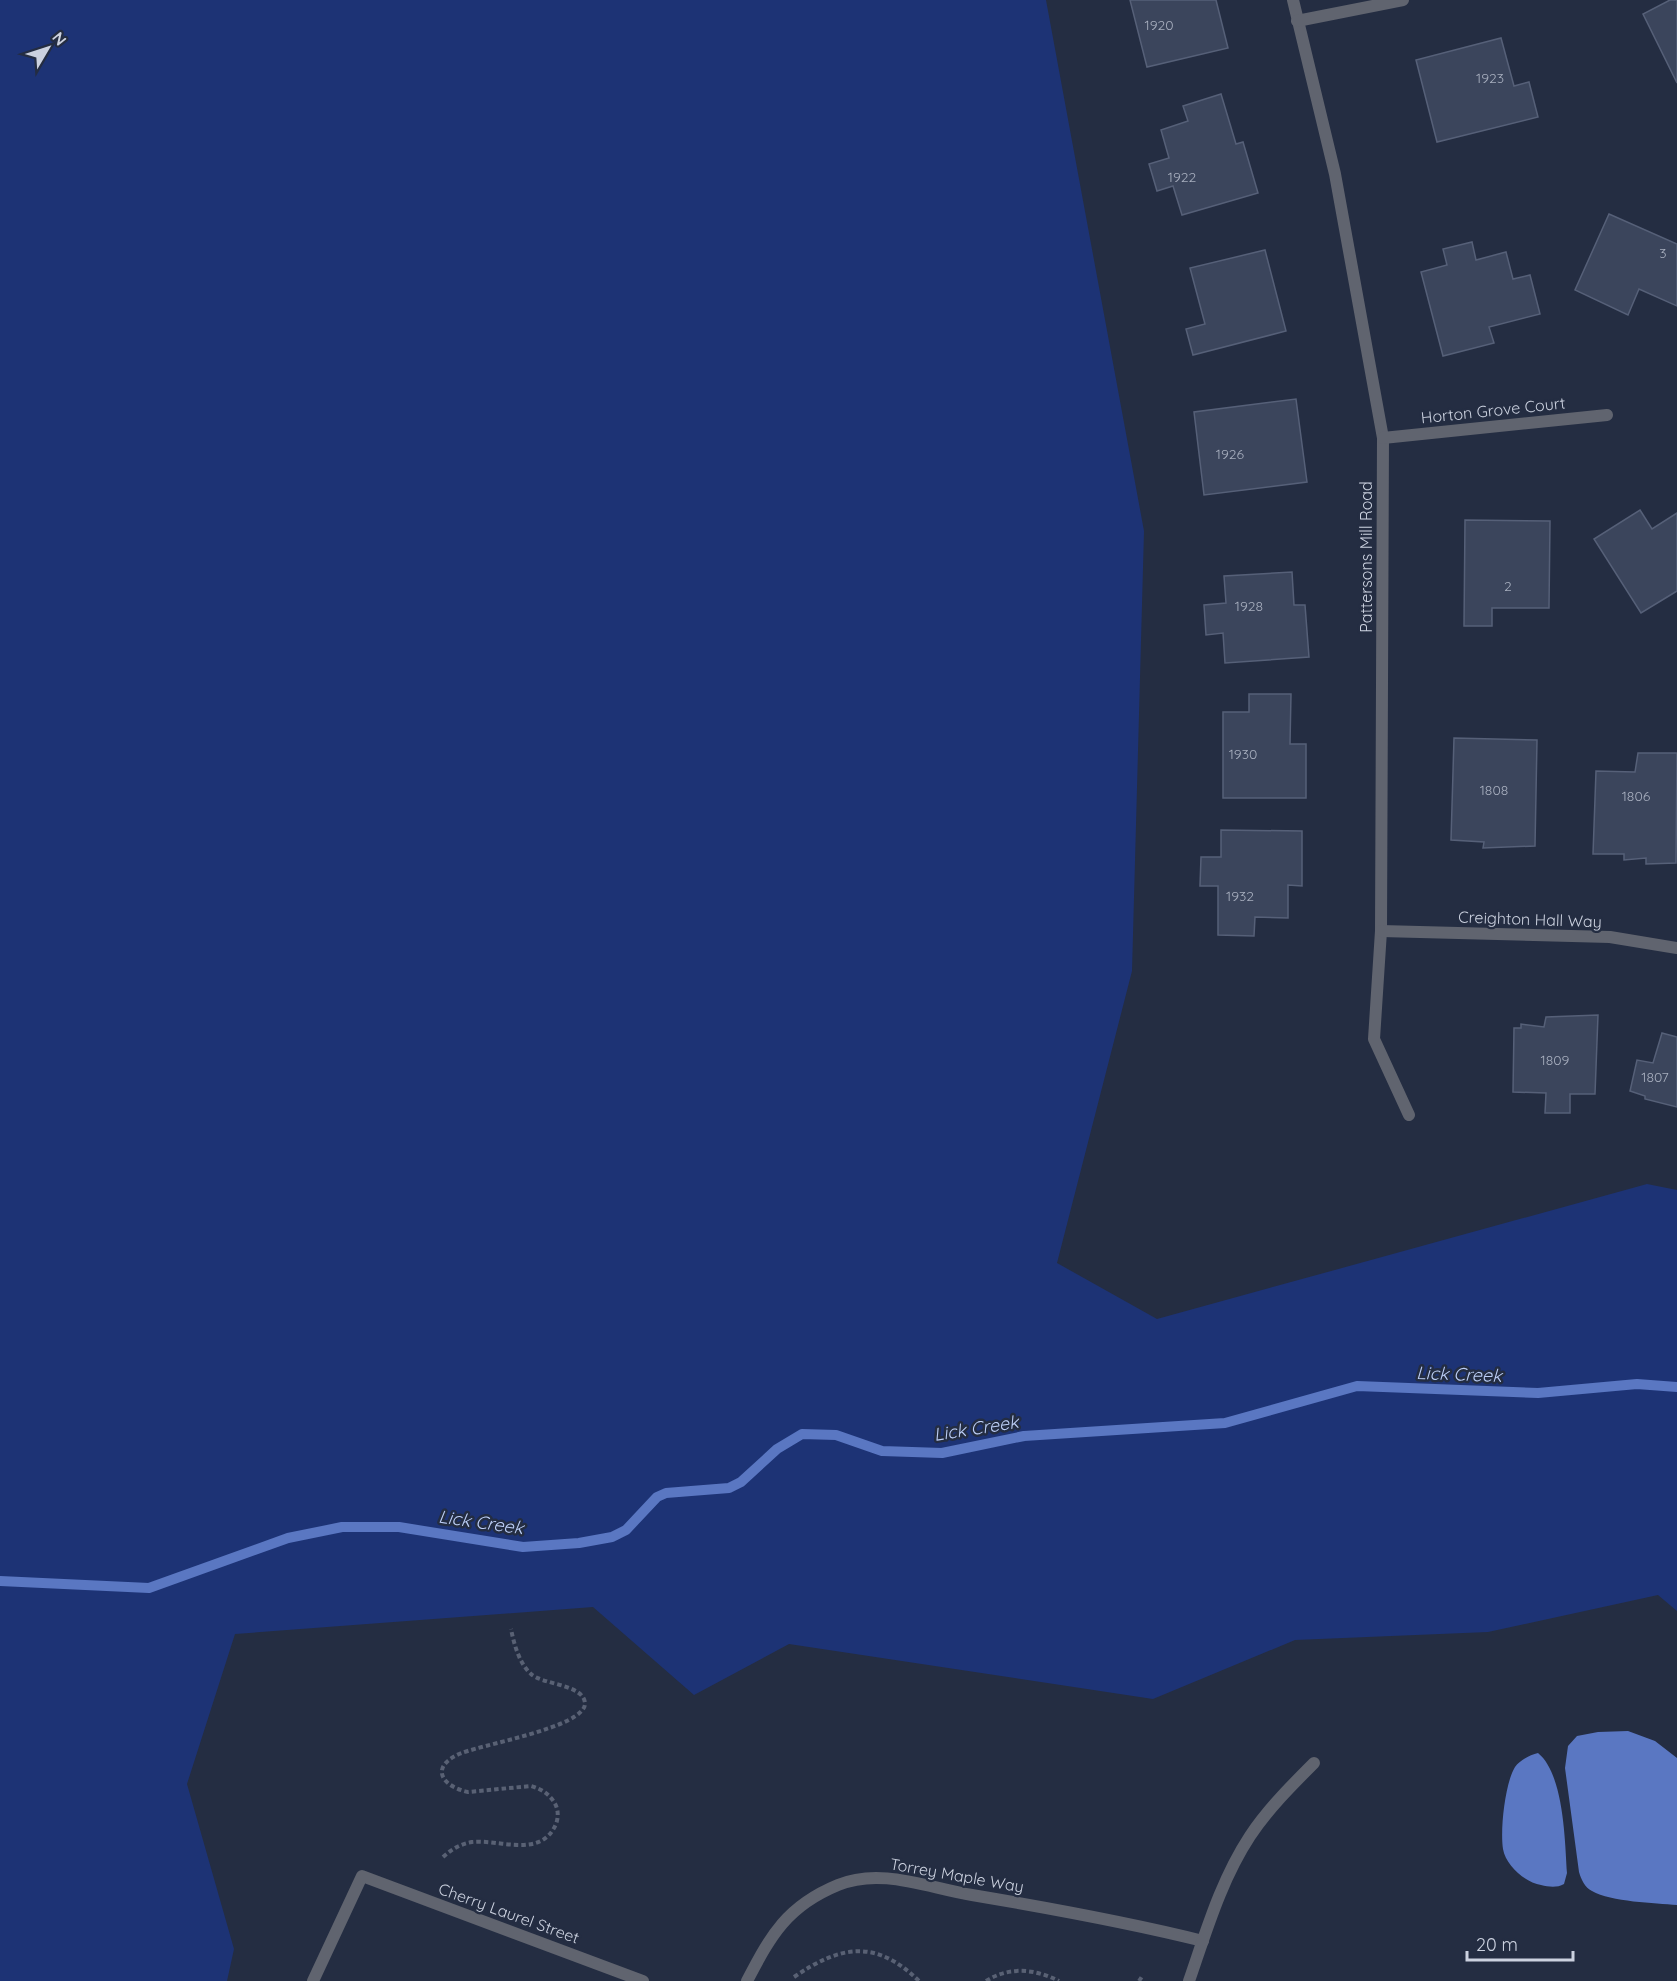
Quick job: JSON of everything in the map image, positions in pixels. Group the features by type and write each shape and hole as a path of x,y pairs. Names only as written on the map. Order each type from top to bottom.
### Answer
{"street":[{"name":"Pattersons Mill Road","path":"1293,0 1335,174 1383,438 1381,931 1374,1039 1409,1115"},
{"path":"1298,21 1404,0"},
{"name":"Horton Grove Court","path":"1383,438 1607,415"},
{"name":"Creighton Hall Way","path":"1381,931 1610,938 1677,948"},
{"path":"1189,1981 1223,1884 1250,1837 1277,1801 1314,1763"},
{"name":"Cherry Laurel Street","path":"313,1981 362,1876 643,1981"},
{"name":"Torrey Maple Way","path":"747,1981 769,1939 788,1916 809,1900 839,1884 864,1878 902,1880 964,1894 1142,1925 1203,1941"}],"path":[{"path":"443,1857 460,1845 471,1842 523,1845 540,1842 552,1832 558,1817 552,1799 531,1786 468,1792 458,1790 442,1776 445,1763 459,1754 550,1728 568,1721 583,1709 584,1700 573,1689 545,1683 530,1674 518,1653 511,1629"},
{"path":"794,1977 828,1956 857,1951 886,1956 919,1981"},
{"path":"986,1981 1003,1973 1018,1970 1046,1975 1059,1981"},
{"path":"1139,1981 1143,1975"}],"shaded area":[{"path":"0,0 1046,0 1144,531 1132,971 1057,1263 1157,1319 1647,1184 1677,1190 1677,1611 1658,1595 1488,1632 1295,1640 1153,1699 789,1644 694,1695 593,1607 235,1634 187,1784 234,1949 227,1981 0,1981"},
{"path":"1628,1731 1655,1741 1677,1758 1677,1905 1600,1895 1587,1888 1579,1872 1565,1768 1568,1746 1577,1736 1598,1732"},
{"path":"1538,1753 1547,1763 1553,1776 1562,1809 1567,1873 1564,1884 1556,1887 1535,1883 1523,1877 1512,1867 1503,1849 1504,1807 1511,1774 1520,1762"}],"building":[{"path":"1130,0 1216,0 1228,48 1147,67"},
{"path":"1670,0 1677,0 1677,83 1643,14"},
{"path":"1501,38 1514,86 1529,82 1538,117 1437,142 1416,60"},
{"path":"1221,94 1236,144 1243,142 1258,193 1182,215 1173,186 1157,191 1149,164 1169,158 1161,130 1188,121 1183,106"},
{"path":"1609,214 1677,244 1677,306 1639,289 1628,315 1575,290"},
{"path":"1472,242 1476,260 1506,252 1513,279 1530,275 1540,314 1489,327 1494,343 1443,356 1421,272 1447,265 1443,249"},
{"path":"1265,250 1286,331 1193,355 1186,329 1205,324 1190,268"},
{"path":"1296,399 1307,482 1204,495 1194,412"},
{"path":"1640,510 1652,529 1677,513 1677,591 1641,613 1594,539"},
{"path":"1465,520 1550,521 1549,608 1492,608 1492,626 1464,626"},
{"path":"1292,572 1294,605 1305,605 1309,657 1225,663 1223,633 1206,635 1204,605 1226,603 1224,576"},
{"path":"1249,694 1291,694 1290,744 1306,744 1306,798 1223,798 1223,712 1249,712"},
{"path":"1454,738 1537,740 1535,846 1483,848 1484,842 1451,840"},
{"path":"1638,753 1677,753 1676,863 1646,864 1646,858 1624,860 1624,854 1593,854 1596,771 1635,772"},
{"path":"1221,830 1302,831 1302,886 1288,885 1288,918 1255,917 1254,936 1218,935 1218,886 1200,886 1201,857 1221,857"},
{"path":"1598,1015 1595,1094 1570,1094 1570,1113 1545,1113 1546,1093 1513,1092 1514,1028 1521,1028 1521,1024 1544,1027 1546,1017"},
{"path":"1662,1033 1677,1037 1677,1107 1645,1099 1645,1096 1630,1091 1637,1060 1653,1063"}],"waterway":[{"name":"Lick Creek","path":"0,1581 149,1588 288,1538 342,1527 399,1527 523,1547 579,1543 612,1537 626,1530 657,1497 666,1493 729,1488 741,1482 777,1449 802,1434 836,1435 882,1451 942,1453 1024,1436 1225,1423 1357,1386 1538,1393 1637,1384 1677,1387"}]}
